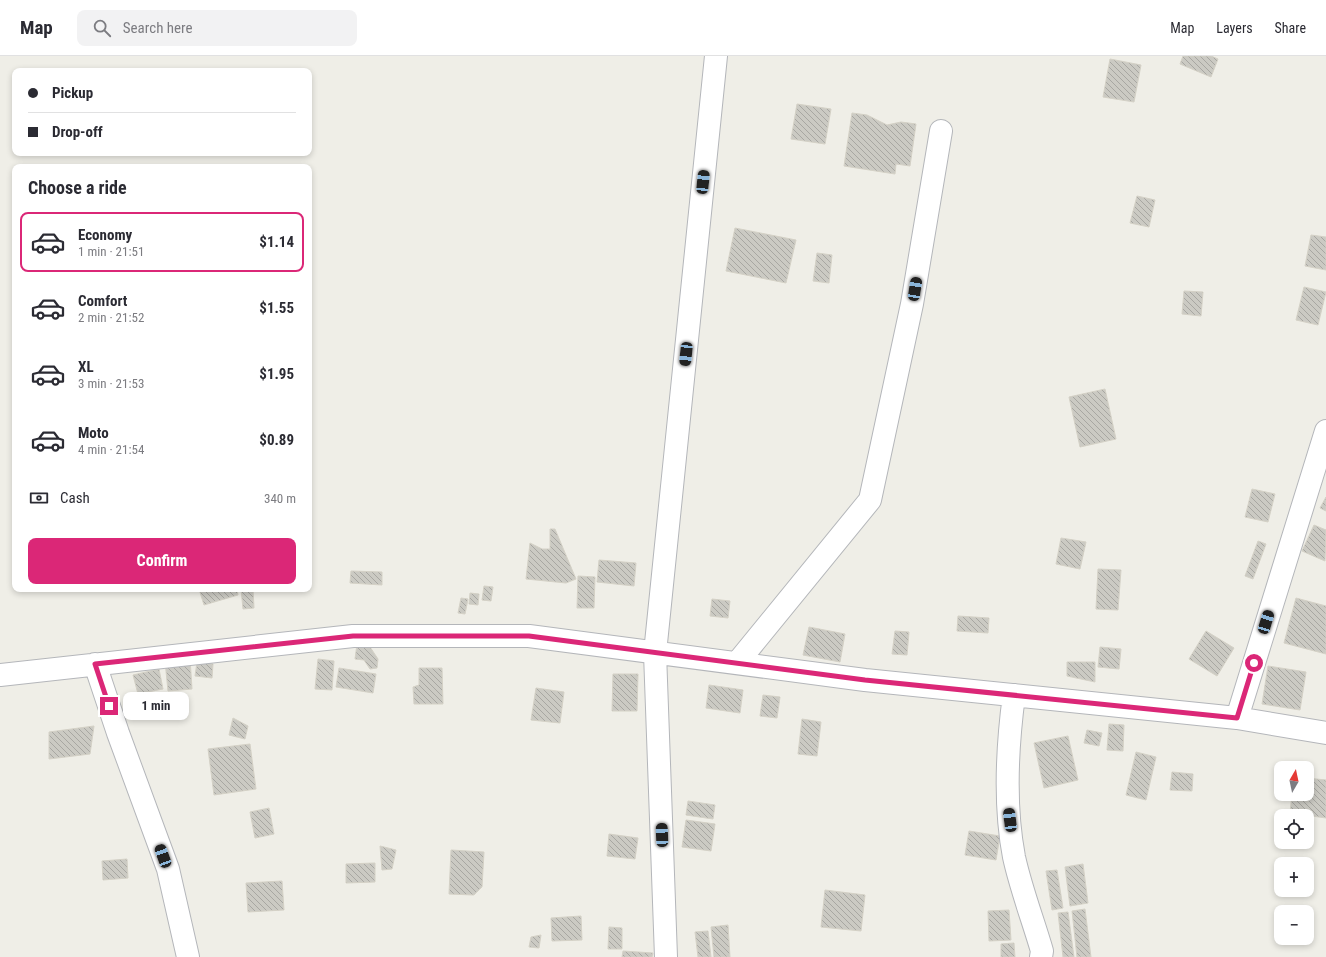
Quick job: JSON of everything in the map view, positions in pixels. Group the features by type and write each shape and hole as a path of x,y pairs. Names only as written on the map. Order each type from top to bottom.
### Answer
{"street":[{"path":"666,957 655,653 716,56"},
{"path":"737,663 870,500 912,304 942,131"},
{"path":"1237,718 1326,431"},
{"path":"0,675 353,636 529,636 865,680 1237,718 1326,733"},
{"path":"95,664 118,733 168,869 188,957"},
{"path":"1014,695 1009,732 1009,808 1014,857 1042,951 1041,957"}],"building":[{"path":"1183,56 1211,56 1218,59 1211,77 1180,64"},
{"path":"1110,59 1141,65 1134,102 1103,97"},
{"path":"797,104 831,109 825,144 791,139"},
{"path":"852,113 867,115 887,125 901,122 916,124 910,166 896,164 895,174 844,166"},
{"path":"1137,196 1155,200 1149,227 1130,223"},
{"path":"735,228 796,240 786,283 726,271"},
{"path":"1311,235 1326,237 1326,270 1305,266"},
{"path":"817,253 832,255 829,283 813,281"},
{"path":"1304,287 1326,292 1318,325 1296,320"},
{"path":"1184,291 1203,292 1201,316 1182,314"},
{"path":"1105,389 1116,439 1080,447 1069,397"},
{"path":"1252,489 1275,494 1268,522 1245,517"},
{"path":"1326,497 1326,511 1320,508"},
{"path":"1314,525 1326,530 1325,561 1302,551"},
{"path":"550,529 555,529 576,579 566,583 526,579 530,543 542,549 550,549"},
{"path":"1061,538 1086,542 1080,569 1056,564"},
{"path":"1258,541 1266,544 1253,579 1245,576"},
{"path":"599,560 636,563 634,586 597,582"},
{"path":"1098,569 1121,570 1118,610 1096,609"},
{"path":"351,571 382,572 382,585 350,583"},
{"path":"578,576 595,577 594,608 577,608"},
{"path":"484,586 493,587 491,601 482,600"},
{"path":"200,592 238,592 238,595 204,605"},
{"path":"241,592 253,592 254,608 243,609"},
{"path":"470,593 479,594 478,605 469,604"},
{"path":"461,598 468,599 465,614 458,613"},
{"path":"1296,598 1326,606 1326,654 1284,643"},
{"path":"712,599 730,601 728,618 710,616"},
{"path":"958,616 989,618 988,633 957,631"},
{"path":"809,627 845,634 840,662 803,655"},
{"path":"895,631 909,632 907,655 892,654"},
{"path":"1206,631 1234,648 1217,676 1189,659"},
{"path":"357,644 370,647 378,659 377,668 370,669 364,660 355,659"},
{"path":"1100,647 1121,649 1119,669 1098,667"},
{"path":"190,658 192,689 168,691 165,661"},
{"path":"318,659 334,661 332,690 315,689"},
{"path":"197,662 213,664 212,678 195,676"},
{"path":"1067,662 1095,662 1095,682 1067,676"},
{"path":"1268,666 1306,672 1300,710 1262,704"},
{"path":"339,668 376,674 373,693 336,687"},
{"path":"419,668 442,668 443,704 414,704 413,687 419,685"},
{"path":"159,669 163,689 138,694 133,675"},
{"path":"613,674 638,674 637,711 612,711"},
{"path":"709,685 743,690 740,713 706,708"},
{"path":"536,688 564,692 560,723 531,720"},
{"path":"763,695 780,697 777,718 760,716"},
{"path":"233,718 248,726 245,739 229,735"},
{"path":"802,719 821,722 817,756 798,754"},
{"path":"1109,724 1124,725 1123,751 1107,750"},
{"path":"94,726 90,754 49,759 49,732"},
{"path":"1087,730 1102,733 1099,746 1084,743"},
{"path":"1068,736 1078,780 1044,788 1034,743"},
{"path":"250,744 256,789 214,795 208,749"},
{"path":"1136,752 1156,757 1146,800 1126,795"},
{"path":"1172,772 1193,774 1192,791 1170,790"},
{"path":"1314,779 1326,780 1326,818 1314,816 1314,809 1290,809 1291,801 1314,801"},
{"path":"688,801 715,805 713,819 686,815"},
{"path":"269,808 274,834 255,838 250,812"},
{"path":"686,820 715,824 711,851 682,847"},
{"path":"969,831 1000,836 996,860 965,855"},
{"path":"609,834 638,838 635,859 607,856"},
{"path":"380,846 396,850 392,869 382,870"},
{"path":"451,850 484,852 482,887 474,895 449,894"},
{"path":"127,859 128,878 103,880 102,861"},
{"path":"375,863 375,882 346,883 346,864"},
{"path":"1083,864 1088,903 1070,906 1065,867"},
{"path":"1057,870 1063,908 1052,910 1046,871"},
{"path":"282,881 284,910 248,912 246,883"},
{"path":"825,890 865,895 861,931 821,927"},
{"path":"1085,909 1091,957 1077,957 1072,911"},
{"path":"1009,910 1011,940 989,941 988,911"},
{"path":"1068,912 1074,957 1063,957 1058,913"},
{"path":"581,916 582,940 552,941 551,918"},
{"path":"728,925 730,957 714,957 711,927"},
{"path":"609,927 622,928 622,949 608,949"},
{"path":"708,931 711,957 698,957 695,932"},
{"path":"541,935 539,948 529,947 531,937"},
{"path":"1014,943 1015,957 1001,957 1001,944"},
{"path":"623,951 653,953 652,957 622,957"}],"route":[{"path":"109,706 95,664 353,636 529,636 865,680 1237,718 1254,663"}]}
